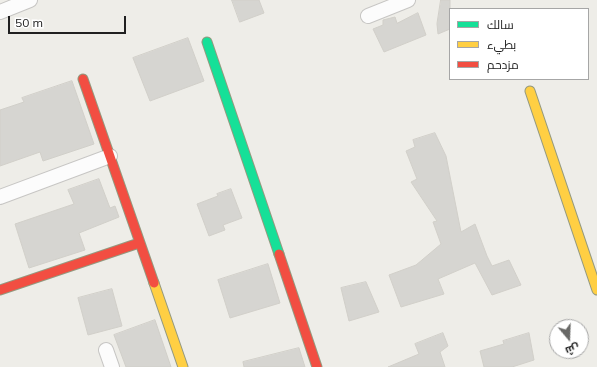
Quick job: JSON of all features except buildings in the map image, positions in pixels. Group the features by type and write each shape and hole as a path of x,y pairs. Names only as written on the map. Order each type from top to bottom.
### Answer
{"street":[{"path":"0,12 30,0"},
{"path":"368,16 408,0"},
{"path":"208,42 317,367"},
{"path":"83,79 182,367"},
{"path":"530,91 597,290"},
{"path":"0,197 110,156"},
{"path":"0,290 139,243"},
{"path":"106,350 112,367"}],"traffic: fast":[{"path":"207,42 279,254"}],"traffic: slow":[{"path":"530,91 597,290"},
{"path":"154,283 183,367"}],"traffic: jam":[{"path":"83,79 154,283"},
{"path":"0,290 139,243"},
{"path":"279,254 317,367"}]}
